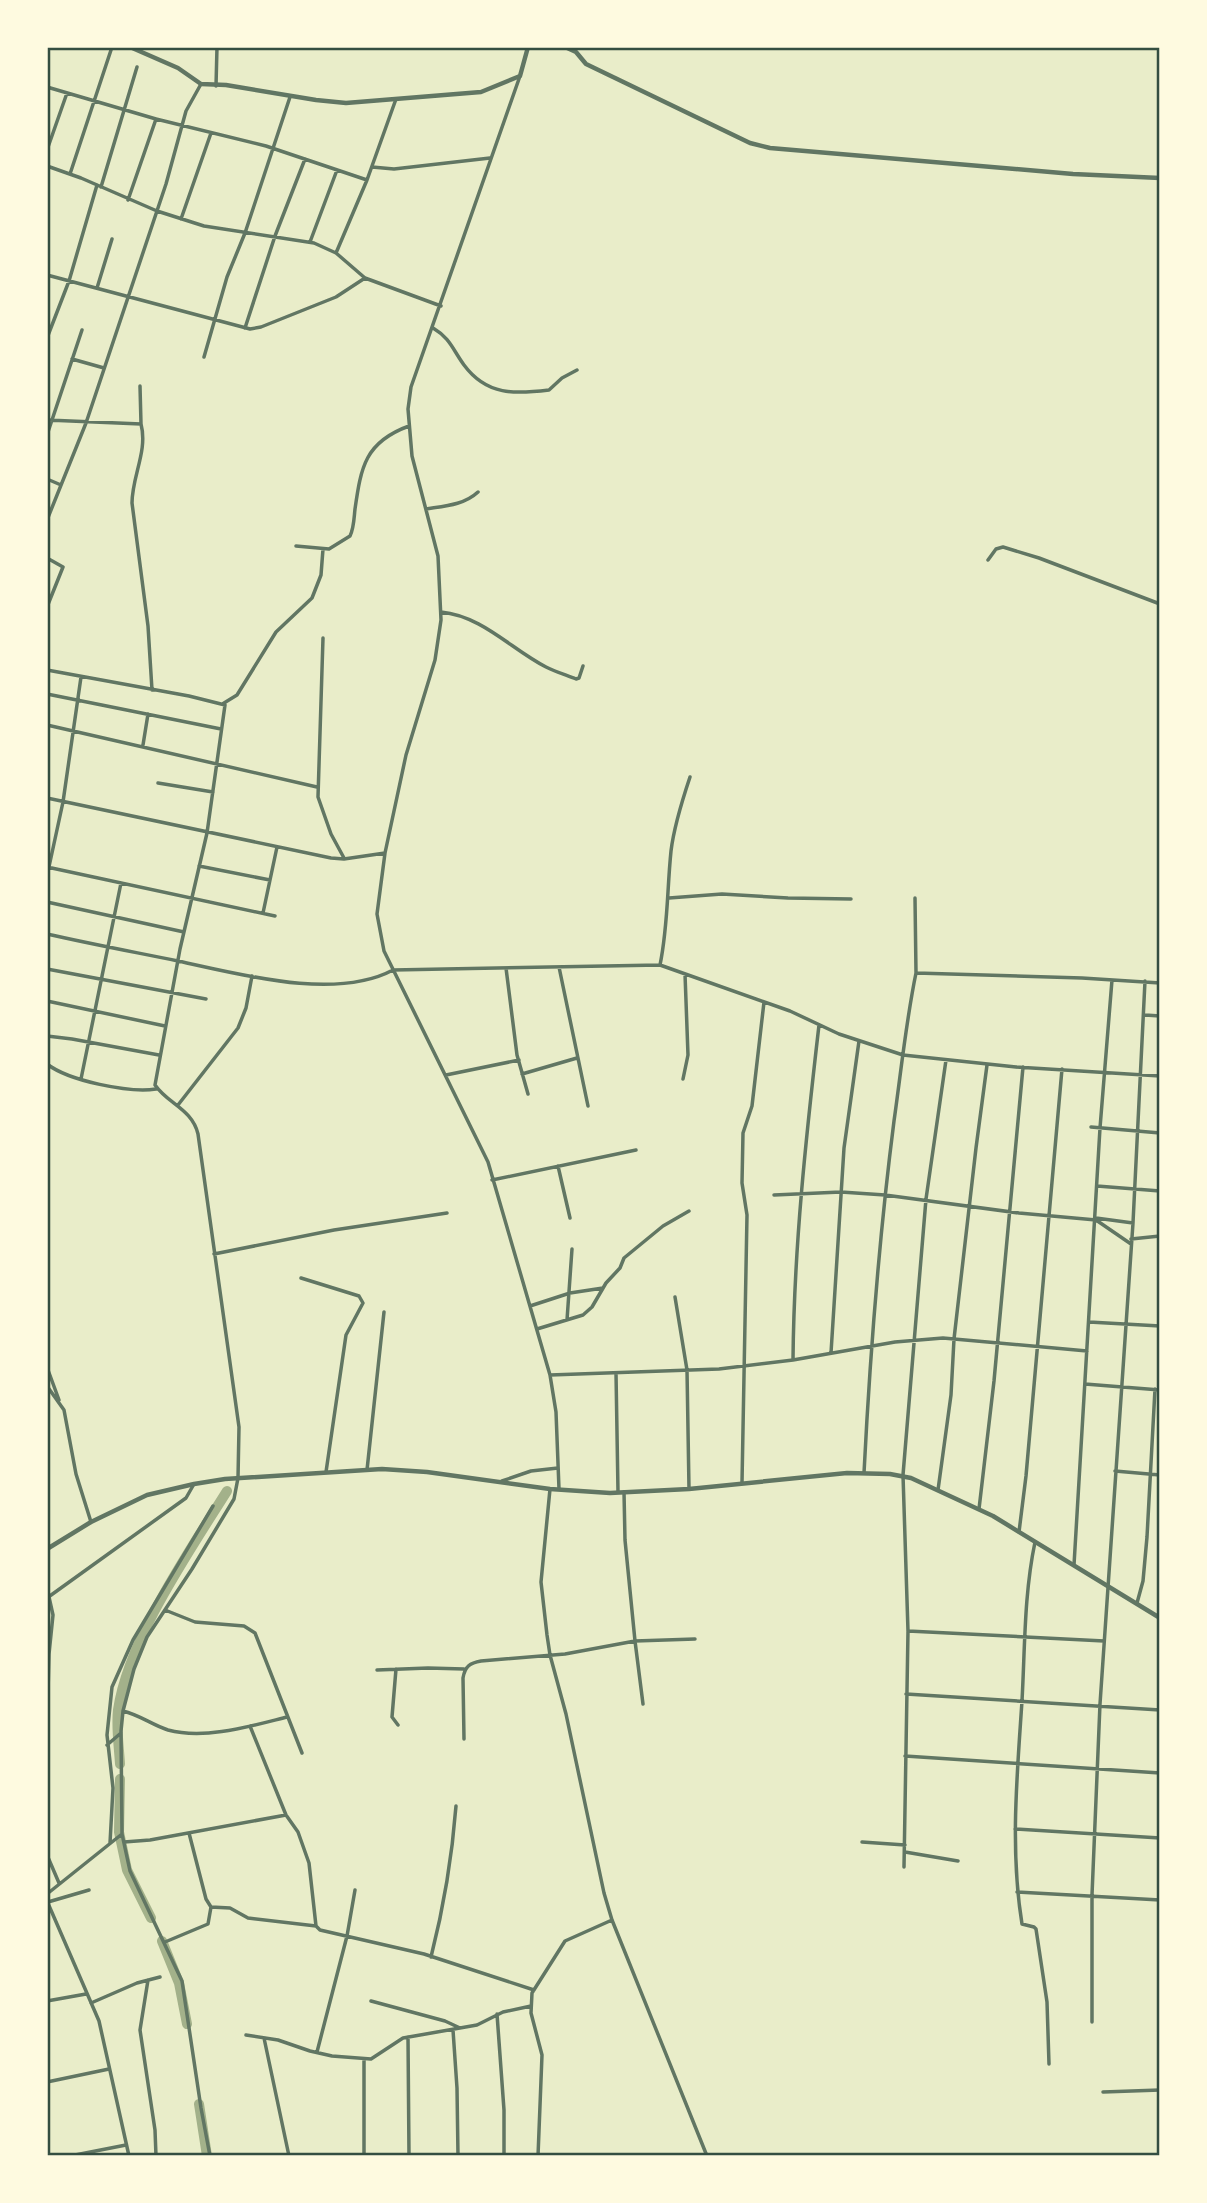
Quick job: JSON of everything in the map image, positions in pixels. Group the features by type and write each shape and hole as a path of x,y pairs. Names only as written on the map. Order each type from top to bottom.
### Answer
{"street":[{"path":"71,174 112,47"},
{"path":"130,47 178,68 201,85 226,85 290,97 346,103 481,92 520,76"},
{"path":"216,86 217,47"},
{"path":"528,47 411,387 408,409 416,479 438,556 441,612 435,660 406,755 385,853 377,914 381,941 393,970 482,1149 492,1180 550,1375 556,1412 559,1490"},
{"path":"565,47 576,52 586,64 750,143 770,148 1160,178"},
{"path":"47,338 69,281 138,67"},
{"path":"47,520 86,423 157,211 186,111 201,85"},
{"path":"47,87 125,111 272,148 367,180"},
{"path":"47,149 67,93"},
{"path":"204,357 227,277 245,233 290,97"},
{"path":"336,253 367,180 396,99"},
{"path":"128,200 156,119"},
{"path":"181,219 211,133"},
{"path":"372,167 394,169 490,158"},
{"path":"245,328 304,159"},
{"path":"47,166 128,200 204,226 310,242 336,253 365,278 441,306"},
{"path":"310,242 337,170"},
{"path":"97,288 112,239"},
{"path":"47,275 245,328 261,327 336,297 365,278"},
{"path":"433,328 444,334 478,379 500,392 551,390 560,380 577,370"},
{"path":"47,435 82,330"},
{"path":"72,359 104,368"},
{"path":"140,386 144,440 132,503 146,614 152,690"},
{"path":"50,420 141,424"},
{"path":"296,546 334,548 351,534 360,475 369,454 389,435 409,426"},
{"path":"47,479 61,485"},
{"path":"426,509 461,502 478,492"},
{"path":"988,560 996,549 1003,547 1160,604"},
{"path":"47,670 224,703 237,695 276,632 312,598 321,575 323,548"},
{"path":"47,558 64,567 47,607"},
{"path":"441,612 456,613 472,620 545,667 576,679 579,678 583,666"},
{"path":"323,638 317,787 321,810 344,859"},
{"path":"47,876 63,802 81,677"},
{"path":"47,694 222,729"},
{"path":"210,2156 187,2005 178,1970 130,1871 122,1834 121,1733 123,1711 147,1637 234,1499 238,1478 239,1427 195,1124 190,1115 155,1085 171,993 207,833 224,703"},
{"path":"143,746 148,714"},
{"path":"47,724 317,787"},
{"path":"660,965 669,898 671,850 681,802 690,777"},
{"path":"158,783 213,792"},
{"path":"47,798 344,859 385,853"},
{"path":"47,834 55,836"},
{"path":"263,913 277,847"},
{"path":"199,866 270,880"},
{"path":"48,867 275,916"},
{"path":"81,1079 121,883"},
{"path":"669,898 722,894 851,899"},
{"path":"864,1473 871,1346 885,1195 916,973 915,898"},
{"path":"47,902 184,932"},
{"path":"47,934 253,976 317,983 343,984 377,978 393,970 660,965 790,1011 859,1041 903,1055 1023,1067 1160,1076"},
{"path":"558,967 588,1106"},
{"path":"506,968 519,1060 528,1094"},
{"path":"47,969 206,999"},
{"path":"916,973 1160,983"},
{"path":"684,1079 688,1055 685,974"},
{"path":"178,1105 238,1028 246,1008 253,976"},
{"path":"1074,1564 1100,1128 1112,979"},
{"path":"1092,2022 1092,1895 1097,1769 1133,1223 1145,981"},
{"path":"47,1001 165,1026"},
{"path":"741,1483 747,1215 742,1183 742,1145 757,1073 764,1002"},
{"path":"1145,1015 1160,1016"},
{"path":"793,1360 794,1280 800,1194 819,1024"},
{"path":"47,1036 159,1055"},
{"path":"831,1353 847,1120 859,1041"},
{"path":"522,1074 578,1058"},
{"path":"446,1075 519,1060"},
{"path":"904,1867 908,1632 903,1475 926,1199 946,1060"},
{"path":"47,1064 81,1079 132,1089 157,1089"},
{"path":"938,1490 988,1064"},
{"path":"979,1509 1023,1067"},
{"path":"1019,1532 1027,1476 1062,1069"},
{"path":"1091,1127 1160,1133"},
{"path":"492,1180 636,1150"},
{"path":"558,1166 570,1218"},
{"path":"1097,1186 1160,1191"},
{"path":"774,1195 841,1192 885,1195 1050,1216 1133,1223"},
{"path":"537,1329 583,1315 592,1307 629,1253 663,1226 689,1211"},
{"path":"214,1254 345,1228 447,1213"},
{"path":"1096,1219 1131,1241 1160,1236"},
{"path":"567,1321 572,1249"},
{"path":"301,1278 359,1296 363,1303 346,1335 326,1472"},
{"path":"530,1306 570,1293 603,1288"},
{"path":"674,1297 687,1370 689,1489"},
{"path":"367,1470 384,1312"},
{"path":"1089,1322 1160,1326"},
{"path":"550,1375 745,1366 913,1340 954,1339 1087,1350"},
{"path":"48,1369 59,1402"},
{"path":"616,1373 621,1492 643,1704"},
{"path":"1085,1384 1158,1390 1143,1581 1137,1603"},
{"path":"47,1386 64,1410 76,1474 91,1522"},
{"path":"500,1482 531,1471 558,1468"},
{"path":"47,1549 91,1522 148,1495 194,1484 238,1478 367,1470 427,1472 559,1490 621,1492 689,1489 864,1473 903,1475 979,1509 1160,1618"},
{"path":"1115,1471 1160,1475"},
{"path":"47,1732 53,1615 48,1597 186,1497 194,1484"},
{"path":"550,1489 541,1582 550,1655 566,1714 604,1893 612,1920 707,2156"},
{"path":"111,1842 113,1788 107,1745 112,1687 133,1640 213,1507"},
{"path":"1035,1542 1026,1601 1016,1764 1015,1829 1021,1924 1036,1929 1047,2002 1049,2064"},
{"path":"165,1610 195,1622 235,1624 250,1628 255,1633 302,1753"},
{"path":"908,1632 1104,1641"},
{"path":"464,1739 464,1670 469,1664 550,1655 635,1641 695,1639"},
{"path":"396,1669 392,1717 398,1725"},
{"path":"377,1670 464,1670"},
{"path":"906,1694 1101,1704 1160,1710"},
{"path":"123,1711 170,1730 206,1732 250,1726 287,1717"},
{"path":"250,1726 286,1815 298,1832 310,1869 316,1926"},
{"path":"107,1745 121,1733"},
{"path":"905,1756 1160,1773"},
{"path":"431,1957 453,1855 456,1806"},
{"path":"124,1842 286,1815"},
{"path":"1015,1829 1160,1838"},
{"path":"165,1942 208,1924 211,1907 205,1899 190,1833"},
{"path":"47,1894 122,1834"},
{"path":"862,1842 905,1844"},
{"path":"905,1852 958,1861"},
{"path":"47,1855 59,1883"},
{"path":"317,2053 355,1889"},
{"path":"89,1891 48,1901 99,2021 129,2156"},
{"path":"1017,1892 1160,1900"},
{"path":"211,1907 230,1908 248,1918 316,1926 320,1930 431,1957 534,1990"},
{"path":"538,2156 542,2055 530,2000 565,1941 612,1920"},
{"path":"91,2003 160,1977"},
{"path":"148,1980 140,2030 155,2130 156,2156"},
{"path":"47,2001 86,1994"},
{"path":"372,2001 461,2028"},
{"path":"246,2035 278,2040 317,2053 364,2059 378,2056 398,2040 477,2025 497,2014 531,2006"},
{"path":"497,2014 504,2110 504,2156"},
{"path":"453,2030 458,2156"},
{"path":"408,2037 411,2095 409,2156"},
{"path":"264,2038 289,2156"},
{"path":"364,2059 364,2156"},
{"path":"47,2082 109,2069"},
{"path":"1103,2092 1160,2090"},
{"path":"70,2156 126,2145"}],"waterway":[{"path":"120,1764 118,1710 134,1655 162,1597 227,1491"},
{"path":"120,1779 119,1832 127,1870 151,1918"},
{"path":"162,1941 179,1983 187,2024"},
{"path":"199,2104 207,2156"}]}
